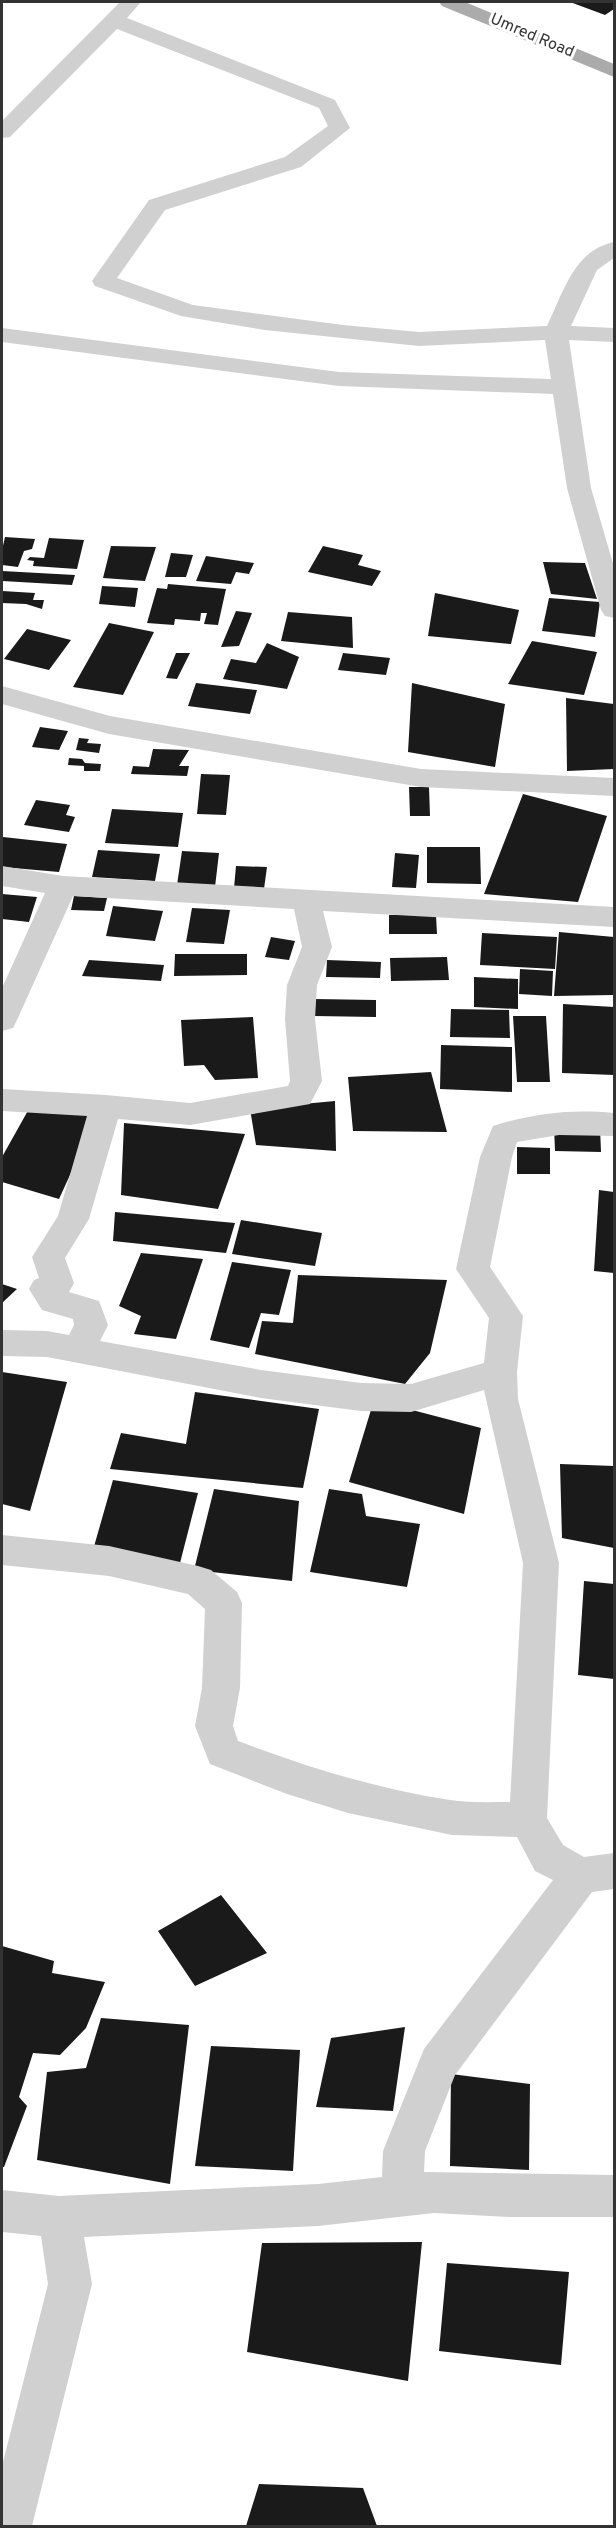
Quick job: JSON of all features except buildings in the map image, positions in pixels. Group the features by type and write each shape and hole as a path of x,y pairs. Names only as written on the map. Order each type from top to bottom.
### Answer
{"main road":[{"name":"Umred Road","path":"449,2 615,71"},
{"path":"594,42 615,50"}],"street":[{"path":"2,132 131,2"},
{"path":"113,20 328,104 339,128 293,162 157,205 103,281 189,312 343,332 419,339 556,333 615,334"},
{"path":"615,249 587,266 556,333 579,488 615,610"},
{"path":"339,379 343,332"},
{"path":"2,335 339,379 564,387"},
{"path":"2,695 109,725 422,778 615,786"},
{"path":"2,876 63,886 615,917"},
{"path":"2,1020 63,886"},
{"path":"2,1100 190,1114 299,1096 306,1081 300,1019 302,985 317,947 306,899"},
{"path":"79,1350 91,1325 87,1310 54,1301 46,1289 57,1283 48,1257 73,1219 106,1106"},
{"path":"402,2195 404,2151 439,2063 598,1873 549,1858 528,1820 541,1563 501,1399 500,1372 506,1316 473,1269 496,1157 504,1134 532,1125 572,1121 615,1124"},
{"path":"2,1343 47,1344 261,1384 361,1397 411,1398 500,1372"},
{"path":"2,1550 109,1561 198,1581 224,1603 221,1688 214,1726 224,1752 287,1777 348,1796 452,1818 528,1820"},
{"path":"2,2211 59,2217 318,2205 434,2192 509,2196 615,2196"},
{"path":"9,2526 70,2284 59,2217"}]}
